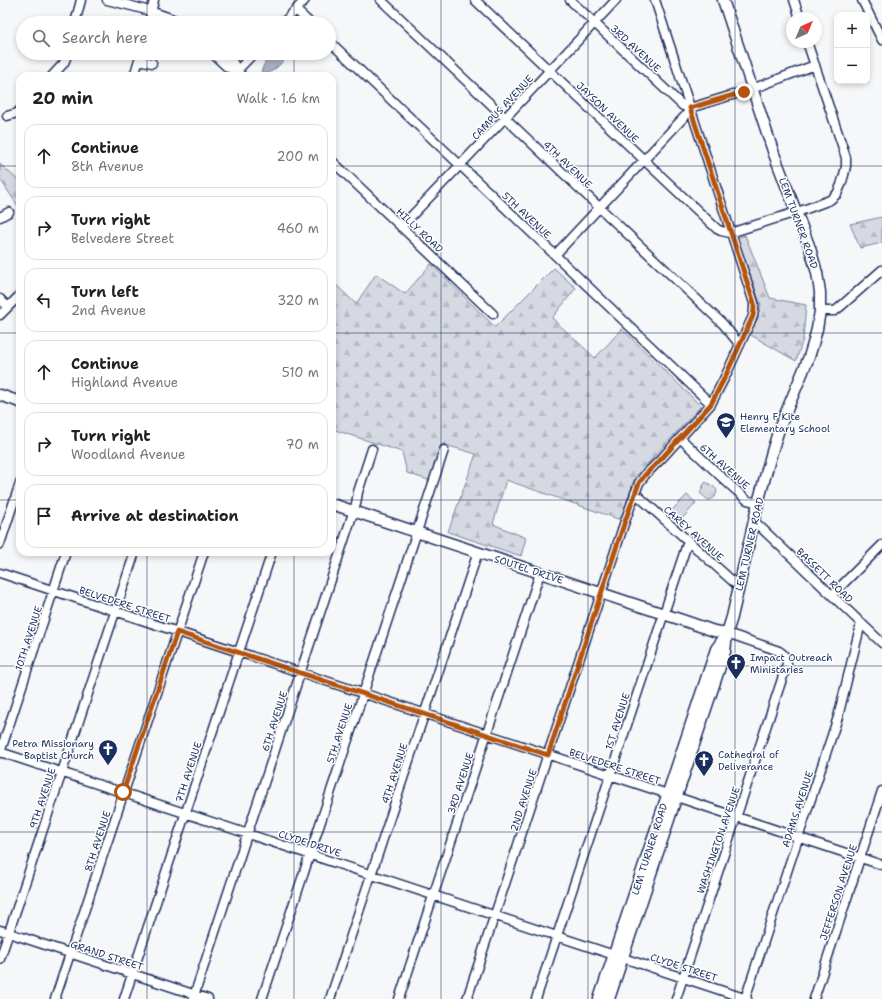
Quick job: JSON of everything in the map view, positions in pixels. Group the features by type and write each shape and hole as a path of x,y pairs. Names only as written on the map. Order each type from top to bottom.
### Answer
{"main road":[{"name":"LEM TURNER ROAD","path":"609,999 618,956 671,796 725,652 727,634 771,455 779,429 809,357 817,329 820,310 820,292 817,273 810,248 774,154 723,0"},
{"path":"0,395 16,401"},
{"name":"SOUTEL DRIVE","path":"336,505 727,634"},
{"name":"LEM TURNER ROAD","path":"598,999 618,956"}],"street":[{"path":"77,16 81,0"},
{"path":"107,0 163,16"},
{"path":"151,16 154,0"},
{"path":"290,16 305,0"},
{"name":"4TH AVENUE","path":"381,0 723,324 740,345"},
{"name":"JAYSON AVENUE","path":"475,0 717,229 730,233"},
{"name":"3RD AVENUE","path":"570,0 683,106 690,108"},
{"name":"CAMPUS AVENUE","path":"401,227 616,0"},
{"name":"2ND AVENUE","path":"467,999 639,483 711,404 753,316 754,303 655,0"},
{"path":"794,0 798,12"},
{"path":"862,0 882,40"},
{"path":"296,10 302,16"},
{"name":"5TH AVENUE","path":"336,48 711,404"},
{"path":"730,233 830,200 837,194 841,185 846,166 846,158 809,48"},
{"path":"56,72 65,60"},
{"path":"135,72 139,60"},
{"path":"145,60 152,64"},
{"path":"219,60 234,72"},
{"path":"231,60 236,72"},
{"path":"239,72 248,60"},
{"path":"555,255 686,115 690,108 752,89 815,65"},
{"path":"7,116 16,113"},
{"name":"HILLY ROAD","path":"336,165 493,314"},
{"path":"0,217 9,212"},
{"path":"820,310 835,311 882,270"},
{"path":"0,299 8,307"},
{"path":"0,315 16,299"},
{"name":"6TH AVENUE","path":"680,438 747,500 758,503"},
{"name":"6TH AVENUE","path":"193,997 354,511 358,492 372,449"},
{"name":"5TH AVENUE","path":"262,999 444,450"},
{"name":"CAREY AVENUE","path":"635,493 738,587"},
{"path":"0,544 16,495"},
{"name":"BASSETT ROAD","path":"754,521 882,643"},
{"name":"1ST AVENUE","path":"536,999 688,541"},
{"path":"832,595 882,545"},
{"name":"4TH AVENUE","path":"330,999 478,552"},
{"name":"10TH AVENUE","path":"0,752 65,556"},
{"name":"9TH AVENUE","path":"0,959 133,556"},
{"name":"8TH AVENUE","path":"55,999 203,556"},
{"name":"7TH AVENUE","path":"124,999 271,556"},
{"name":"BELVEDERE STREET","path":"0,573 882,865"},
{"name":"3RD AVENUE","path":"399,999 540,573"},
{"name":"ADAMS AVENUE","path":"746,999 838,717 861,623"},
{"name":"WASHINGTON AVENUE","path":"676,999 787,664 786,657 783,654 727,634"},
{"name":"CLYDE DRIVE","path":"0,752 618,956"},
{"name":"JEFFERSON AVENUE","path":"814,999 882,791"},
{"name":"GRAND STREET","path":"0,930 132,974 193,997 208,999"},
{"name":"CLYDE STREET","path":"618,956 746,999"}],"green space":[{"path":"0,164 16,178 16,203 0,179"},
{"path":"882,217 882,243 860,248 850,224"},
{"path":"745,235 770,298 806,305 803,339 796,361 749,334 761,305 737,238"},
{"path":"431,264 495,327 554,268 576,288 552,318 595,358 622,329 701,406 635,477 621,520 506,480 493,524 526,538 521,556 448,532 476,454 442,444 431,481 407,473 402,452 336,430 336,285 356,304 376,274 405,294"},
{"path":"706,482 717,491 715,497 710,500 700,493"},
{"path":"687,495 696,503 680,521 670,512"}],"water":[{"path":"267,60 284,60 270,72 262,72"}],"place":[{"name":"Henry F Kite Elementary School","path":"726,439"},
{"name":"Impact Outreach Ministaries","path":"736,680"},
{"name":"Petra Missionary Baptist Church","path":"108,766"},
{"name":"Cathedral of Deliverance","path":"704,777"}],"route":[{"path":"123,792 177,632 548,755 624,524 639,483 711,404 753,316 754,303 690,108 744,92"}]}
